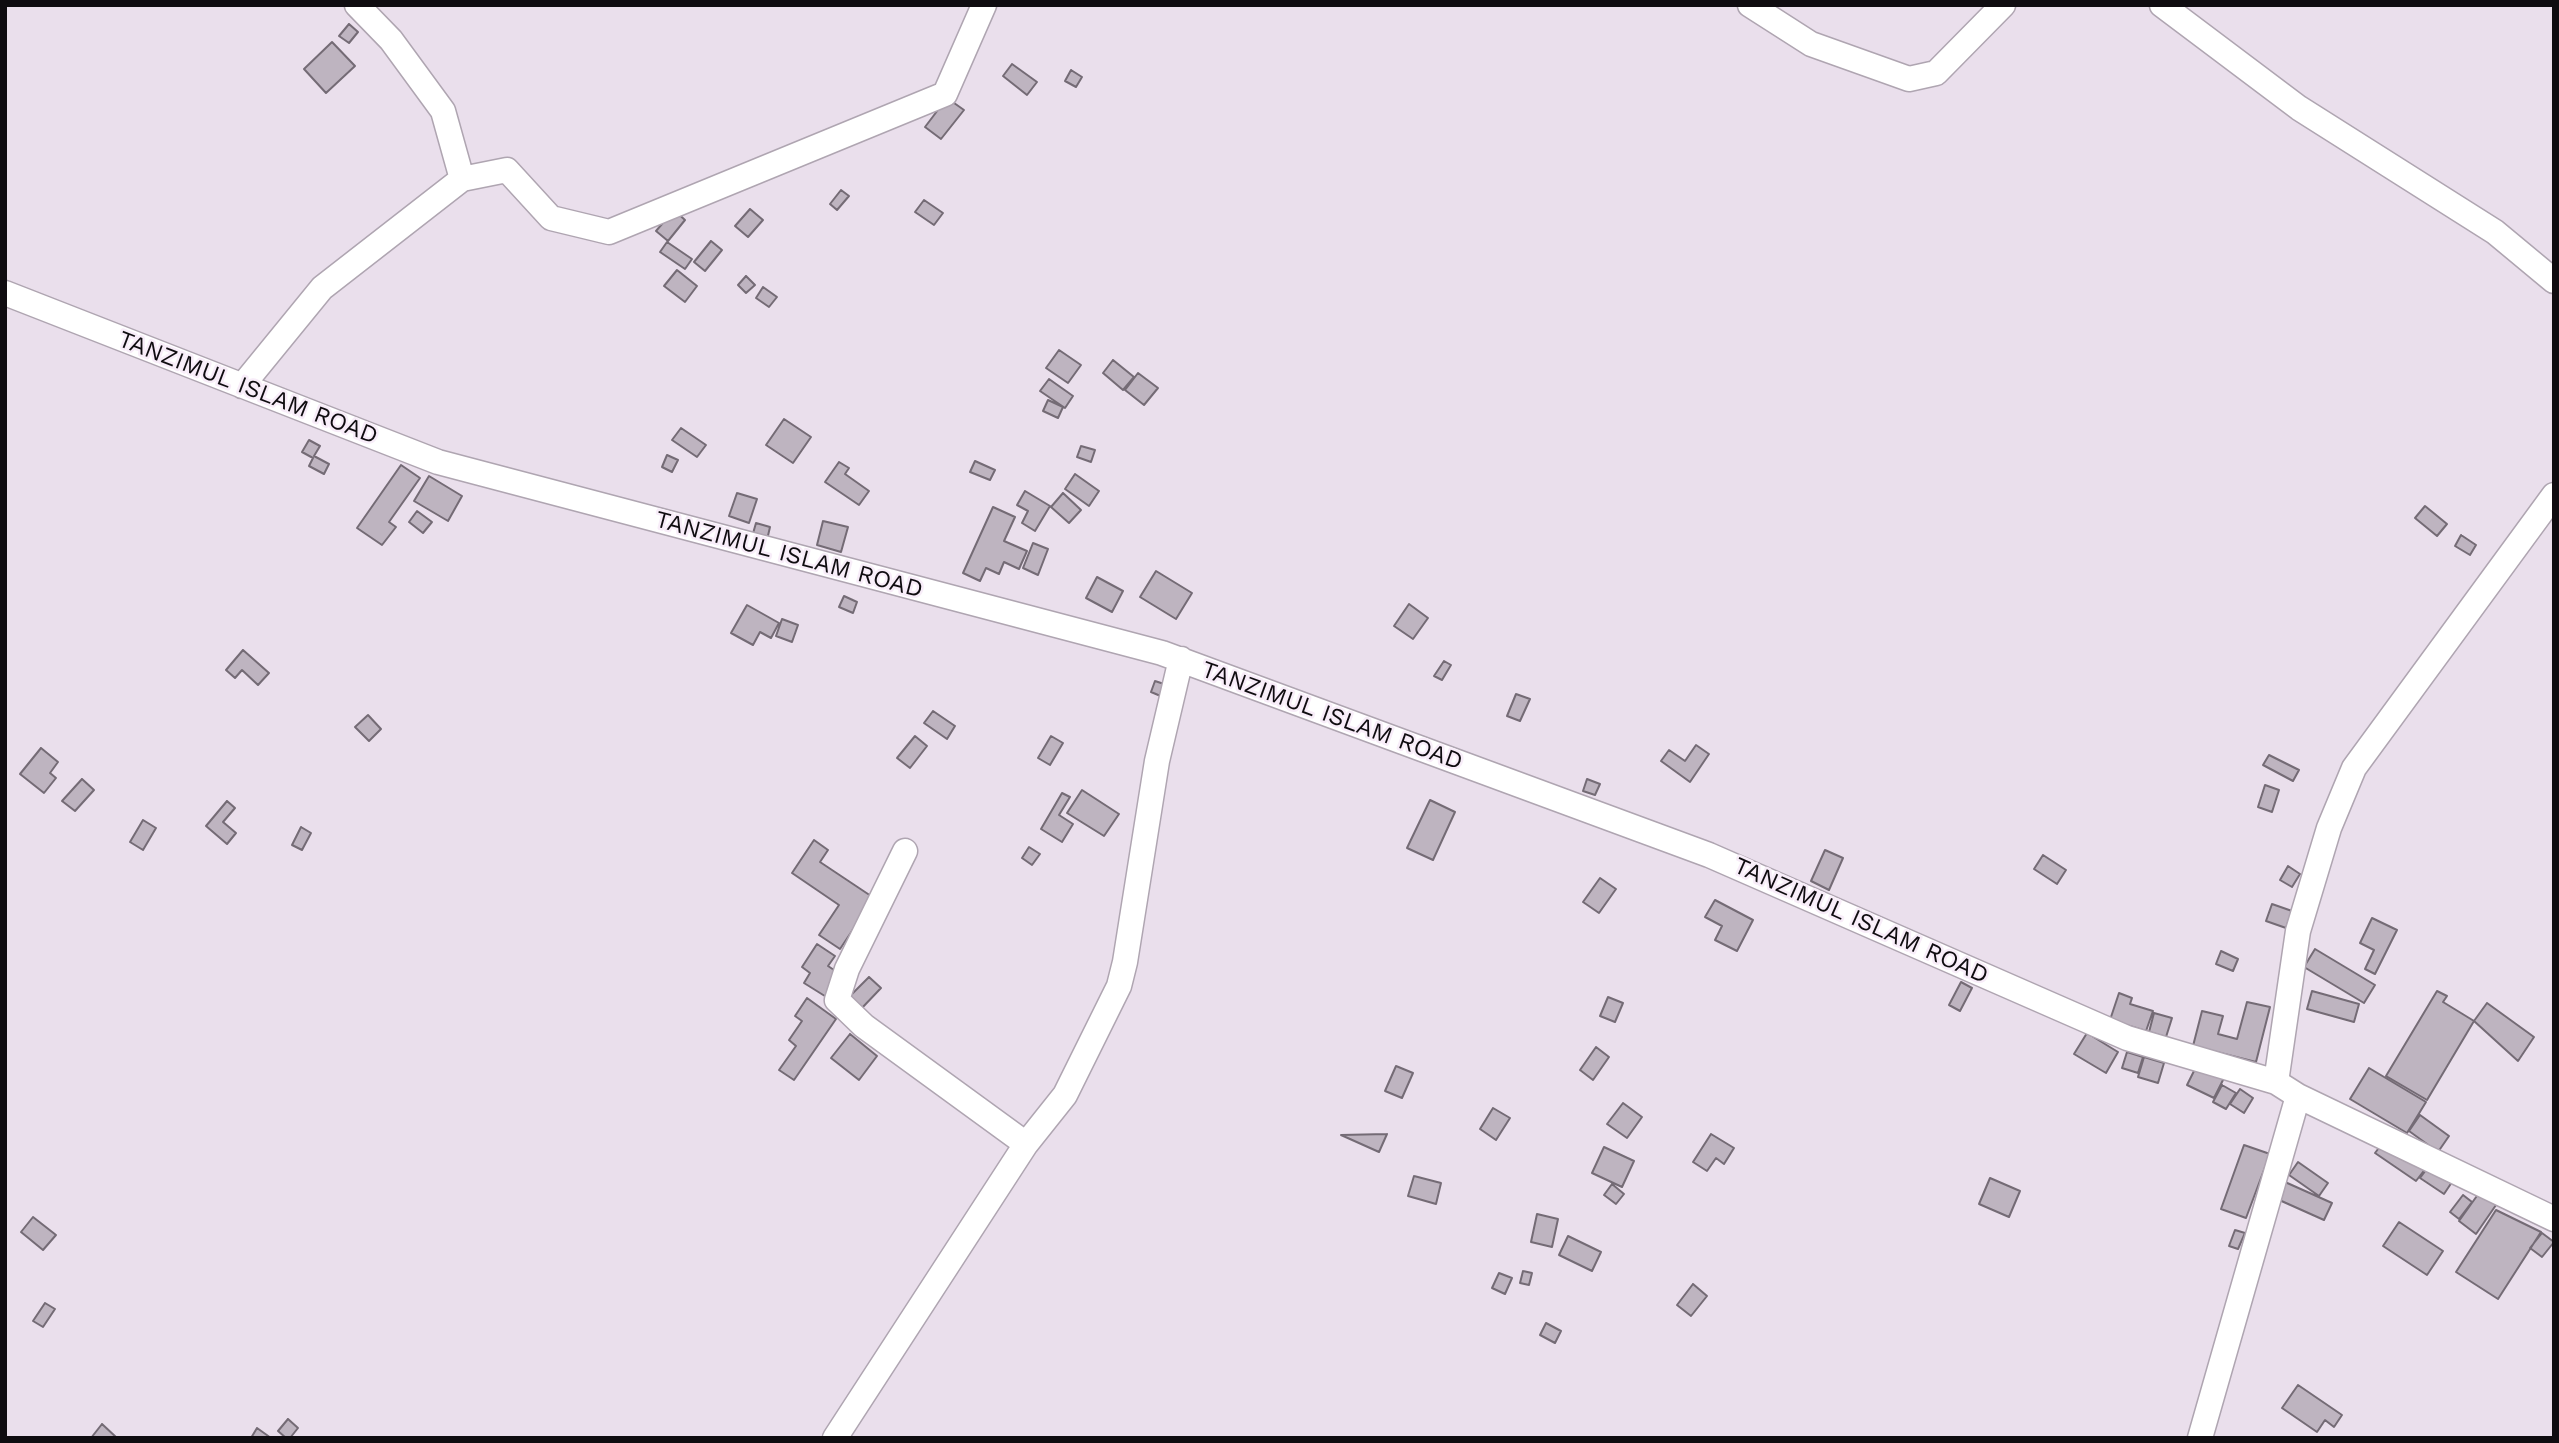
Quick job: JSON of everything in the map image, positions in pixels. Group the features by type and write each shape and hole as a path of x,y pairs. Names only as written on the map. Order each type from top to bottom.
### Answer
{"street":[{"path":"357,5 391,40 443,111 462,179"},
{"path":"242,386 322,288 462,179 507,170 551,218 609,232 946,94 984,5"},
{"path":"1749,5 1811,44 1909,79 1936,73 2003,5"},
{"path":"2162,5 2299,108 2495,232 2554,281"},
{"name":"TANZIMUL ISLAM ROAD","path":"5,293 438,463 1181,659 1709,855 2127,1038 2276,1082 2298,1096 2554,1219"},
{"path":"2276,1082 2298,931 2329,828 2354,768 2554,495"},
{"path":"835,1438 1026,1144 1065,1095 1119,986 1157,761 1181,659"},
{"path":"905,851 847,969 837,1000 864,1026 1026,1144"},
{"path":"2200,1438 2298,1096"}],"building":[{"path":"349,24 358,32 349,43 339,36"},
{"path":"332,42 355,66 326,93 304,69"},
{"path":"1012,64 1037,82 1027,95 1003,76"},
{"path":"1071,70 1082,77 1076,87 1065,81"},
{"path":"947,98 964,110 941,139 925,127"},
{"path":"841,190 849,196 837,210 830,204"},
{"path":"924,200 943,213 934,225 915,212"},
{"path":"750,209 763,220 748,237 735,226"},
{"path":"674,210 685,220 668,241 656,231"},
{"path":"711,241 722,250 705,271 694,262"},
{"path":"667,242 692,259 685,269 660,252"},
{"path":"677,270 697,286 685,302 664,286"},
{"path":"746,276 755,285 746,293 738,285"},
{"path":"763,287 777,297 769,307 756,298"},
{"path":"1059,350 1081,365 1068,383 1046,368"},
{"path":"1113,360 1134,377 1123,390 1103,373"},
{"path":"1138,373 1158,388 1144,405 1125,390"},
{"path":"1049,379 1073,396 1065,408 1040,391"},
{"path":"1048,400 1063,407 1058,418 1043,411"},
{"path":"784,419 811,437 793,463 766,445"},
{"path":"681,428 706,445 697,457 672,440"},
{"path":"309,440 320,446 314,456 329,464 324,474 309,466 313,458 302,452"},
{"path":"1081,446 1095,450 1091,462 1077,457"},
{"path":"667,455 678,460 672,472 662,467"},
{"path":"975,461 995,470 990,480 970,472"},
{"path":"839,462 849,468 845,474 869,491 859,505 825,482"},
{"path":"401,465 420,478 389,522 396,527 382,545 357,528"},
{"path":"1075,474 1099,491 1089,506 1065,489"},
{"path":"429,476 462,496 448,521 414,501"},
{"path":"1025,491 1050,506 1035,531 1022,523 1028,511 1017,505"},
{"path":"737,493 757,499 749,523 729,516"},
{"path":"1063,493 1081,510 1069,523 1051,507"},
{"path":"2425,506 2447,524 2437,536 2415,518"},
{"path":"993,507 1015,517 1004,541 1027,551 1019,569 1004,562 999,574 986,568 980,581 963,573"},
{"path":"417,511 432,522 423,533 409,522"},
{"path":"823,521 848,527 841,552 817,545"},
{"path":"756,523 770,527 767,540 752,537"},
{"path":"2461,535 2476,545 2470,555 2455,546"},
{"path":"1033,543 1048,549 1038,575 1023,568"},
{"path":"1156,571 1192,593 1176,619 1140,597"},
{"path":"1097,577 1123,591 1112,612 1086,598"},
{"path":"844,596 857,602 853,613 839,607"},
{"path":"1409,604 1428,618 1413,639 1394,626"},
{"path":"747,605 779,623 771,638 760,632 753,645 731,633"},
{"path":"782,619 798,625 792,642 776,636"},
{"path":"243,650 269,673 258,685 242,670 235,678 226,670"},
{"path":"1444,661 1451,665 1442,680 1434,676"},
{"path":"1155,681 1167,685 1163,697 1151,692"},
{"path":"1516,694 1530,699 1520,721 1507,716"},
{"path":"933,711 955,726 947,739 924,723"},
{"path":"368,715 381,729 369,741 355,727"},
{"path":"915,736 927,746 910,768 897,758"},
{"path":"1051,736 1063,743 1050,765 1038,758"},
{"path":"1696,745 1709,754 1690,782 1661,761 1669,750 1685,761"},
{"path":"41,748 58,762 50,773 56,778 44,793 20,774"},
{"path":"2269,755 2299,770 2293,781 2263,765"},
{"path":"82,779 94,790 75,811 62,801"},
{"path":"1587,779 1600,784 1595,795 1583,791"},
{"path":"2265,785 2279,790 2272,812 2258,807"},
{"path":"1082,790 1119,814 1104,836 1067,813"},
{"path":"1062,793 1070,797 1059,815 1073,824 1062,842 1041,829"},
{"path":"1430,800 1455,812 1433,860 1407,848"},
{"path":"227,801 235,808 223,822 236,833 227,844 206,826"},
{"path":"143,820 156,828 143,850 130,842"},
{"path":"301,827 311,833 302,850 292,845"},
{"path":"814,840 828,850 820,862 874,898 840,949 819,935 839,905 792,873"},
{"path":"1029,847 1040,854 1032,865 1022,858"},
{"path":"1825,850 1843,858 1829,890 1811,881"},
{"path":"2043,855 2066,870 2057,884 2034,869"},
{"path":"2288,866 2300,874 2292,887 2280,880"},
{"path":"1600,878 1616,889 1599,913 1583,902"},
{"path":"1715,900 1753,920 1737,951 1715,940 1722,926 1705,917"},
{"path":"2272,904 2292,911 2286,928 2266,921"},
{"path":"2372,918 2397,930 2375,974 2365,969 2374,950 2360,943"},
{"path":"817,944 835,956 828,966 843,976 828,998 804,983 810,973 802,967"},
{"path":"2315,949 2375,985 2364,1003 2304,967"},
{"path":"2221,951 2238,959 2233,971 2216,964"},
{"path":"869,977 881,988 861,1009 849,997"},
{"path":"1961,982 1972,988 1960,1011 1949,1005"},
{"path":"2312,991 2359,1004 2354,1022 2307,1009"},
{"path":"2437,991 2447,996 2443,1002 2474,1021 2427,1100 2386,1076"},
{"path":"2119,993 2132,998 2130,1004 2153,1011 2146,1031 2110,1020"},
{"path":"1608,997 1623,1003 1615,1022 1600,1016"},
{"path":"807,998 836,1019 794,1080 779,1070 796,1046 789,1040 802,1021 795,1016"},
{"path":"2247,1002 2270,1007 2256,1062 2193,1046 2202,1011 2223,1016 2218,1034 2237,1039"},
{"path":"2487,1003 2534,1037 2518,1061 2474,1021"},
{"path":"2154,1013 2172,1018 2166,1037 2149,1032"},
{"path":"2087,1033 2118,1052 2106,1073 2074,1054"},
{"path":"850,1034 877,1056 859,1080 831,1058"},
{"path":"1596,1047 1609,1057 1593,1080 1580,1070"},
{"path":"2127,1052 2143,1057 2138,1073 2122,1068"},
{"path":"2144,1057 2164,1063 2158,1083 2138,1077"},
{"path":"2197,1065 2224,1078 2214,1098 2187,1085"},
{"path":"1396,1066 1413,1073 1402,1098 1385,1091"},
{"path":"2369,1068 2426,1102 2407,1133 2350,1099"},
{"path":"2222,1085 2236,1093 2226,1109 2213,1102"},
{"path":"2240,1089 2253,1098 2244,1113 2230,1104"},
{"path":"1623,1103 1642,1117 1627,1138 1607,1124"},
{"path":"1493,1108 1510,1118 1496,1140 1480,1129"},
{"path":"2420,1115 2449,1136 2438,1152 2409,1131"},
{"path":"1387,1134 1379,1152 1341,1135"},
{"path":"1711,1134 1734,1148 1724,1164 1716,1158 1707,1171 1693,1162"},
{"path":"2385,1140 2426,1168 2416,1181 2375,1153"},
{"path":"2244,1145 2270,1154 2246,1218 2221,1209"},
{"path":"1604,1147 1634,1161 1622,1187 1592,1173"},
{"path":"2298,1162 2328,1183 2319,1196 2289,1175"},
{"path":"2429,1166 2452,1182 2444,1194 2420,1178"},
{"path":"1414,1176 1441,1183 1436,1204 1408,1196"},
{"path":"1990,1178 2020,1191 2009,1217 1979,1204"},
{"path":"2285,1182 2332,1203 2324,1220 2277,1199"},
{"path":"1612,1184 1624,1194 1616,1204 1604,1195"},
{"path":"2479,1193 2496,1205 2476,1234 2459,1221"},
{"path":"2463,1195 2472,1202 2459,1219 2450,1212"},
{"path":"2496,1210 2541,1232 2498,1299 2456,1272"},
{"path":"1537,1214 1558,1219 1552,1247 1531,1242"},
{"path":"33,1217 56,1235 43,1250 21,1232"},
{"path":"2399,1222 2443,1251 2427,1275 2383,1246"},
{"path":"2235,1230 2245,1233 2238,1249 2229,1246"},
{"path":"2542,1233 2554,1242 2542,1257 2530,1248"},
{"path":"1568,1236 1601,1252 1592,1271 1559,1255"},
{"path":"1523,1271 1532,1273 1529,1285 1520,1283"},
{"path":"1499,1273 1512,1278 1505,1294 1492,1288"},
{"path":"1693,1284 1707,1296 1691,1316 1677,1305"},
{"path":"45,1303 55,1309 43,1327 33,1321"},
{"path":"1546,1323 1561,1331 1555,1343 1540,1335"},
{"path":"2298,1385 2342,1415 2334,1427 2325,1420 2317,1432 2282,1408"},
{"path":"288,1419 298,1428 290,1438 286,1438 278,1431"},
{"path":"102,1424 117,1438 91,1438"},
{"path":"257,1428 271,1438 251,1438"}]}
